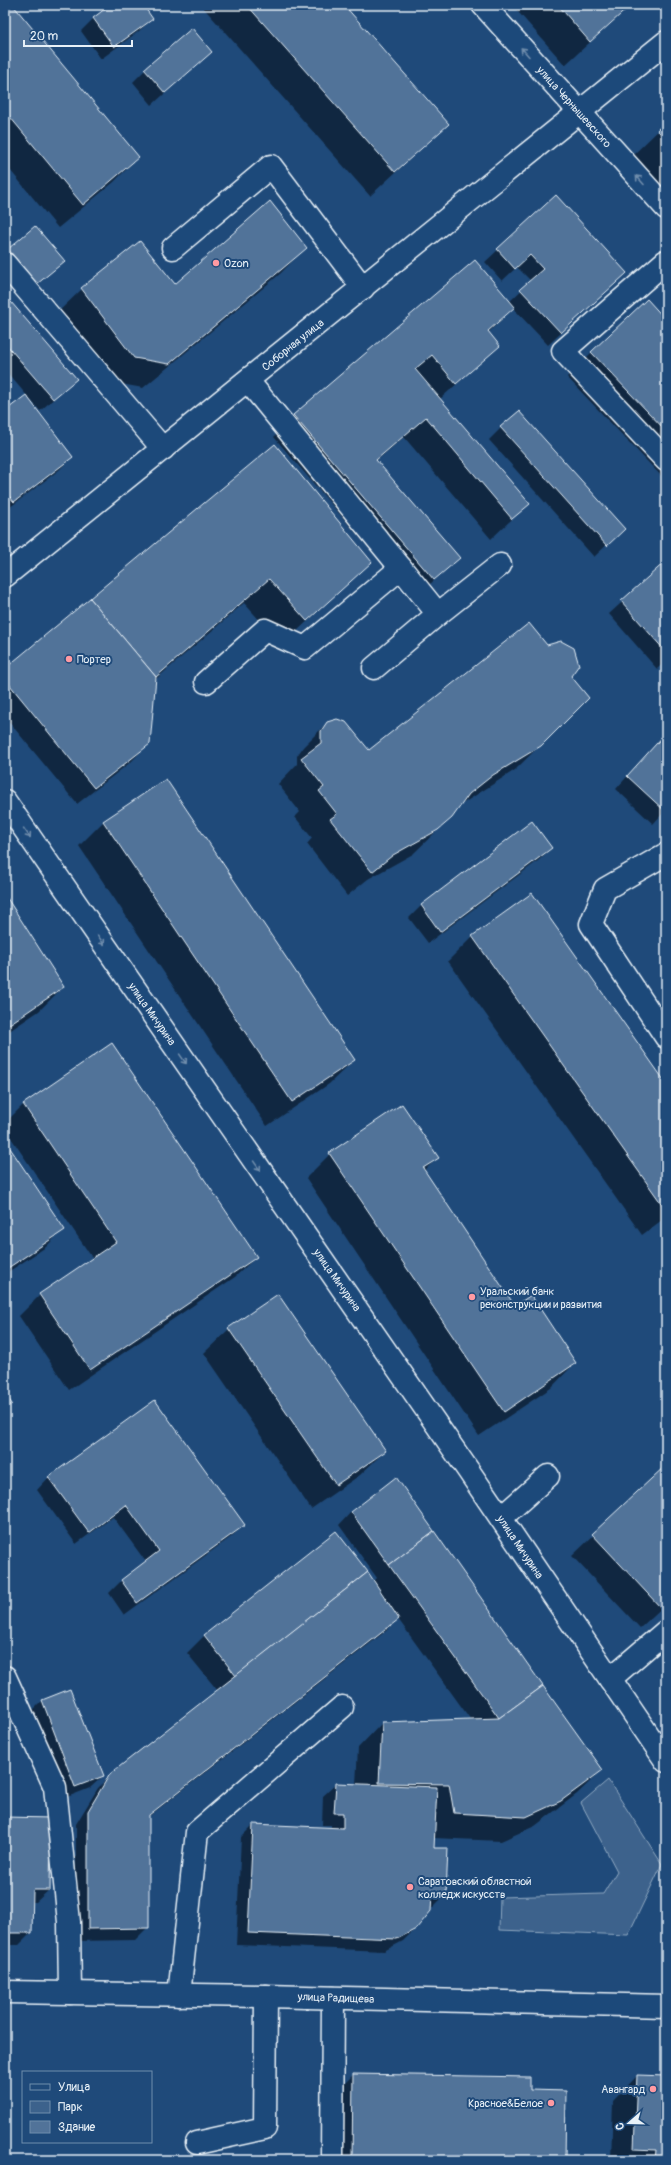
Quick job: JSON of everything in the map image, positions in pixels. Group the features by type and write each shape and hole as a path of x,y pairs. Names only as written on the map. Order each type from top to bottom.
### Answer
{"main road":[{"name":"улица Чернышевского","path":"483,5 666,208"},
{"name":"Соборная улица","path":"5,576 666,42"},
{"path":"173,248 271,166 363,288"},
{"path":"666,262 563,351 666,460"},
{"path":"5,264 163,449"},
{"path":"248,381 438,614"},
{"path":"374,668 438,614 500,565"},
{"path":"206,682 265,630 305,648 401,568"},
{"name":"улица Мичурина","path":"5,801 666,1761"},
{"path":"666,854 605,889 591,924 666,1037"},
{"path":"500,1518 548,1476"},
{"path":"610,1679 666,1631"},
{"path":"5,1677 55,1787 69,1922 70,1993"},
{"path":"179,1995 197,1832 342,1707"},
{"name":"улица Радищева","path":"5,1992 266,1996 666,2006"},
{"path":"197,2143 265,2128 266,1996"},
{"path":"332,2160 333,1998"}],"green space":[{"path":"608,1780 662,1864 628,1935 499,1930 500,1897 603,1894 617,1871 581,1803"}],"building":[{"path":"5,5 13,5 139,157 83,205 5,111"},
{"path":"110,5 143,5 153,19 114,47 93,18"},
{"path":"247,5 344,5 449,124 395,172"},
{"path":"558,5 631,5 590,42"},
{"path":"192,28 212,52 165,93 144,69"},
{"path":"666,121 666,139 657,130"},
{"path":"556,195 627,273 561,333 520,289 543,269 530,255 515,269 497,249"},
{"path":"270,201 307,248 169,364 134,358 81,288 140,241 175,284"},
{"path":"35,226 65,261 37,284 8,249"},
{"path":"475,260 515,307 488,331 500,346 456,384 432,355 415,369 530,504 512,519 426,417 376,460 460,558 434,580 293,415"},
{"path":"5,295 77,379 53,399 5,343"},
{"path":"647,299 666,320 666,431 591,352"},
{"path":"26,395 73,457 14,502 5,491 5,411"},
{"path":"519,411 625,529 607,546 500,427"},
{"path":"275,444 372,562 307,621 269,579 156,677 90,598"},
{"path":"666,561 666,652 621,601"},
{"path":"90,598 156,677 150,744 94,788 5,679 8,666"},
{"path":"529,623 547,645 561,641 574,648 579,665 571,676 589,698 541,746 493,775 469,794 452,818 438,830 393,855 372,872 330,819 337,814 319,791 324,787 301,758 321,743 321,731 327,722 337,719 346,722 369,750"},
{"path":"666,733 666,812 627,776"},
{"path":"166,779 355,1060 292,1102 103,821"},
{"path":"532,821 552,848 440,932 421,905"},
{"path":"532,893 666,1083 666,1210 472,936"},
{"path":"5,895 64,987 5,1027"},
{"path":"112,1043 257,1257 90,1370 39,1294 116,1242 23,1104"},
{"path":"402,1104 439,1158 423,1168 515,1306 531,1295 576,1363 504,1412 329,1153"},
{"path":"10,1148 65,1230 8,1268 5,1264 5,1151"},
{"path":"278,1294 386,1451 336,1485 228,1328"},
{"path":"5,1393 12,1404 5,1408"},
{"path":"155,1400 245,1525 137,1603 121,1580 159,1551 126,1505 89,1533 48,1477"},
{"path":"666,1465 666,1604 661,1608 592,1534"},
{"path":"396,1477 434,1531 389,1565 351,1512"},
{"path":"336,1531 368,1572 236,1676 204,1635"},
{"path":"434,1531 543,1686 499,1718 389,1565"},
{"path":"368,1572 399,1619 149,1815 149,1928 88,1929 88,1811 110,1774"},
{"path":"543,1686 603,1770 561,1801 526,1817 454,1813 449,1784 379,1783 382,1722 499,1718"},
{"path":"70,1689 104,1776 75,1787 42,1700"},
{"path":"336,1783 437,1787 434,1848 448,1848 446,1895 432,1894 431,1911 416,1929 397,1939 248,1933 253,1824 343,1828 343,1813 334,1813"},
{"path":"5,1817 51,1818 50,1890 33,1890 32,1933 5,1933"},
{"path":"353,2074 530,2077 530,2090 566,2091 565,2160 416,2158 416,2160 352,2160"},
{"path":"637,2075 666,2076 666,2160 655,2160 656,2150 634,2149"}],"place":[{"name":"Ozon","path":"216,263"},
{"name":"Портер","path":"69,659"},
{"name":"Уральский банк реконструкции и развития","path":"472,1297"},
{"name":"Саратовский областной колледж искусств","path":"410,1887"},
{"name":"Авангард","path":"653,2089"},
{"name":"Красное&Белое","path":"551,2103"}]}
